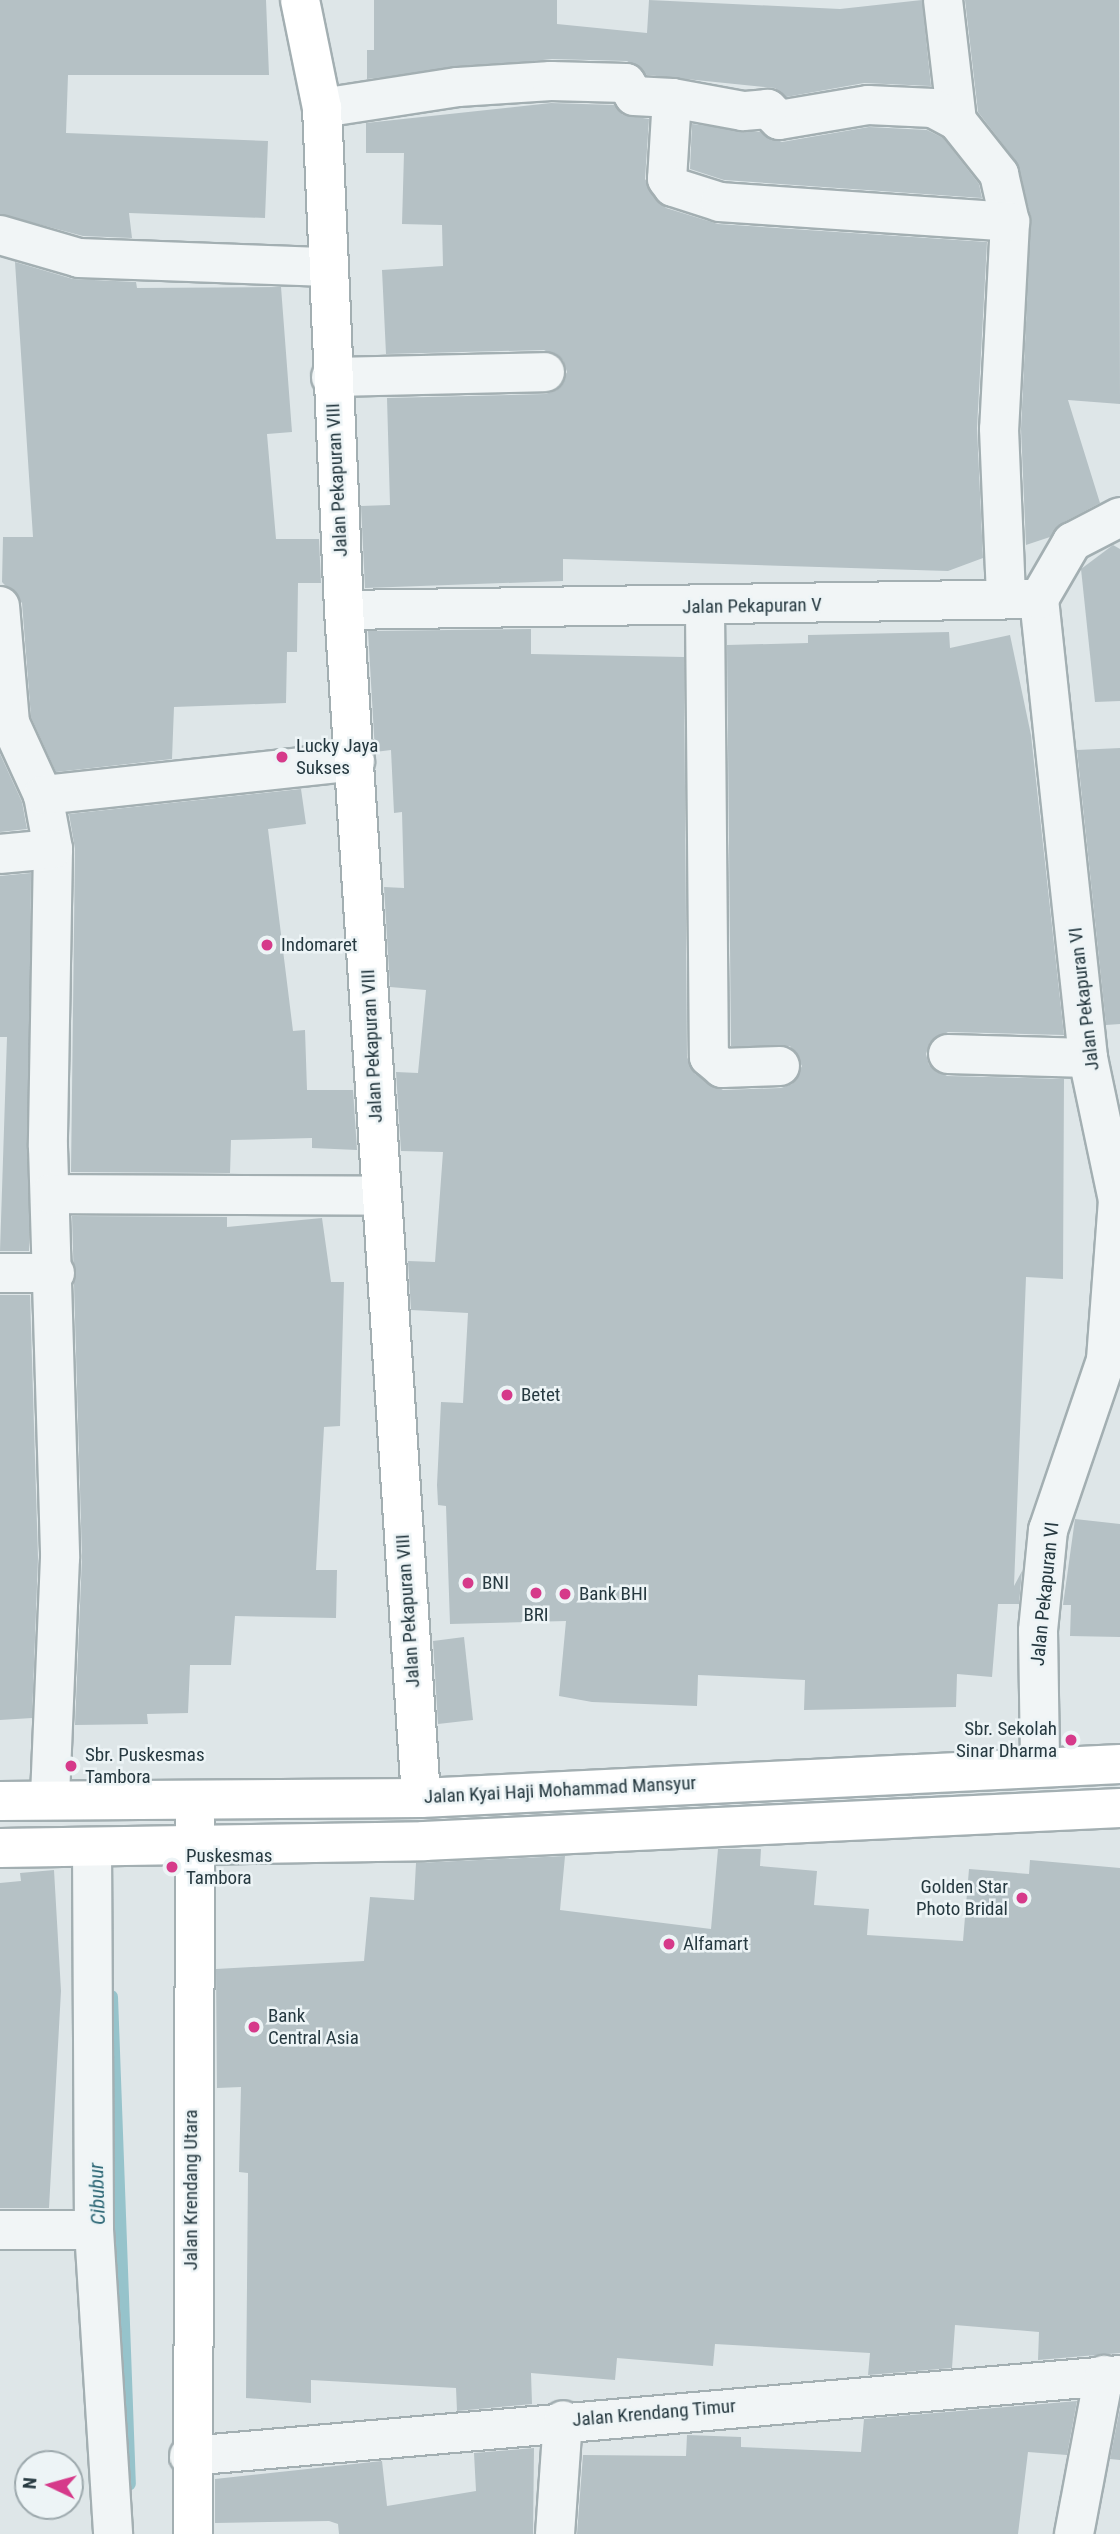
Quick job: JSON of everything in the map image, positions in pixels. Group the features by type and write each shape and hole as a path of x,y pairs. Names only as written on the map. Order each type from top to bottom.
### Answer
{"street":[{"name":"Jalan Pekapuran VIII","path":"300,0 322,108 331,377 344,610 424,1841"},
{"path":"943,0 957,121"},
{"path":"322,108 458,87 539,82 626,83 634,96 672,98 743,111 768,108 779,120 867,105 933,108 957,121"},
{"path":"672,98 667,179 673,187 720,202 1010,222"},
{"name":"Jalan Pekapuran VI","path":"957,121 999,174 1010,222 999,429 1023,598 1099,1060 1119,1200 1106,1360 1109,1398 1048,1530 1038,1631 1040,1765"},
{"path":"0,234 79,258 328,267"},
{"path":"331,377 545,372"},
{"path":"1023,598 1072,542 1120,517"},
{"name":"Jalan Pekapuran V","path":"344,610 705,608 1023,598"},
{"path":"0,606 10,723 43,795 53,849 50,1194 55,1273 60,1559 50,1800"},
{"path":"705,608 709,1057 722,1068 780,1066"},
{"path":"43,795 355,761"},
{"path":"0,854 53,849"},
{"path":"948,1054 1099,1060"},
{"path":"50,1194 381,1196"},
{"path":"0,1273 55,1273"},
{"name":"Jalan Kyai Haji Mohammad Mansyur","path":"0,1801 421,1798 1040,1765 1120,1764"},
{"path":"1036,1810 1040,1765"},
{"path":"772,1779 774,1823"},
{"name":"Jalan Krendang Utara","path":"193,2534 189,2456 195,1800"},
{"path":"0,1848 424,1841 1120,1808"},
{"path":"92,1847 94,2230 113,2534"},
{"path":"0,2230 94,2230"},
{"path":"1074,2534 1112,2375"},
{"name":"Jalan Krendang Timur","path":"189,2456 563,2420 1112,2375"},
{"path":"555,2534 563,2420"}],"building":[{"path":"0,0 266,0 269,75 68,75 66,133 268,141 265,218 129,213 132,238 83,236 0,214"},
{"path":"374,0 557,0 557,24 647,33 649,0 840,9 922,0 931,86 864,83 786,97 775,88 647,75 627,61 552,59 367,79 367,50 374,50"},
{"path":"965,0 1119,0 1120,404 1068,400 1100,503 1062,523 1050,537 1026,545 1021,429 1031,217 1016,161 978,112"},
{"path":"551,103 614,105 623,115 649,119 645,179 666,208 718,224 987,242 977,428 983,558 948,571 563,559 563,581 365,588 361,506 390,505 387,398 546,394 557,390 567,372 563,360 544,350 386,354 382,270 443,266 442,225 402,224 404,153 366,153 366,123"},
{"path":"692,124 760,132 782,142 869,127 927,130 943,138 979,184 982,198 724,180 690,169"},
{"path":"15,262 73,279 136,282 137,288 281,287 292,432 267,434 276,539 319,539 321,583 298,583 297,652 287,652 286,703 174,707 172,759 56,772 31,717 22,603 2,582 3,537 33,537"},
{"path":"1113,545 1120,549 1120,701 1095,702 1081,569"},
{"path":"531,629 531,654 684,657 687,1057 695,1074 723,1090 781,1088 792,1084 802,1066 790,1046 731,1046 727,645 808,643 808,635 949,632 950,648 1010,635 1031,735 1064,1035 948,1032 930,1042 926,1054 929,1065 947,1076 1064,1079 1063,1279 1026,1277 1014,1586 1022,1571 1019,1604 998,1604 992,1677 957,1674 956,1707 804,1710 805,1680 698,1675 697,1706 592,1702 559,1696 566,1621 450,1624 446,1506 438,1505 437,1485 441,1402 463,1403 468,1313 411,1310 408,1261 435,1262 443,1152 401,1151 396,1072 418,1073 426,990 390,987 384,887 404,888 402,812 394,813 391,750 375,752 368,631"},
{"path":"1120,748 1120,1024 1106,1025 1077,750"},
{"path":"0,754 22,802 27,829 0,832"},
{"path":"301,789 306,824 268,829 293,1031 305,1030 307,1090 353,1090 357,1150 312,1148 312,1138 231,1140 230,1173 71,1172 75,849 69,814"},
{"path":"31,873 29,1251 0,1251 7,1037 0,1037 0,876"},
{"path":"72,1216 227,1217 227,1227 322,1218 331,1282 344,1282 340,1426 324,1427 316,1570 337,1570 336,1618 235,1616 231,1665 190,1665 188,1713 147,1714 148,1724 75,1725 82,1557"},
{"path":"0,1295 30,1295 38,1558 32,1718 0,1720"},
{"path":"1075,1519 1120,1524 1120,1637 1070,1636 1071,1605 1063,1605"},
{"path":"464,1637 473,1720 438,1724 433,1641"},
{"path":"718,1849 761,1849 760,1866 817,1871 814,1905 869,1909 867,1935 963,1941 969,1869 1029,1874 1030,1860 1120,1868 1120,2353 1038,2360 1039,2332 955,2325 952,2368 868,2375 870,2353 715,2344 713,2366 617,2358 615,2380 531,2373 532,2404 457,2411 456,2388 311,2380 311,2403 246,2398 248,2173 239,2172 241,2087 217,2088 216,1969 364,1961 370,1897 414,1900 416,1863 565,1856 560,1910 711,1929"},
{"path":"54,1870 61,1991 49,2208 0,2208 0,1883 21,1881 20,1873"},
{"path":"1077,2401 1067,2455 1028,2452 1018,2534 577,2534 583,2455 686,2456 687,2435 741,2437 741,2447 861,2452 864,2419"},
{"path":"1120,2408 1120,2460 1110,2459"},
{"path":"534,2448 533,2534 339,2534 338,2524 329,2521 215,2523 215,2479 382,2461 387,2506 476,2491 474,2453"}],"waterway":[{"name":"Cibubur","path":"111,1997 129,2484"}],"place":[{"name":"Lucky Jaya Sukses","path":"282,757"},
{"name":"Indomaret","path":"267,945"},
{"name":"Betet","path":"507,1395"},
{"name":"BNI","path":"468,1583"},
{"name":"BRI","path":"536,1593"},
{"name":"Bank BHI","path":"565,1594"},
{"name":"Sbr. Sekolah Sinar Dharma","path":"1071,1740"},
{"name":"Sbr. Puskesmas Tambora","path":"71,1766"},
{"name":"Puskesmas Tambora","path":"172,1867"},
{"name":"Golden Star Photo Bridal","path":"1022,1898"},
{"name":"Alfamart","path":"669,1944"},
{"name":"Bank Central Asia","path":"254,2027"}]}
